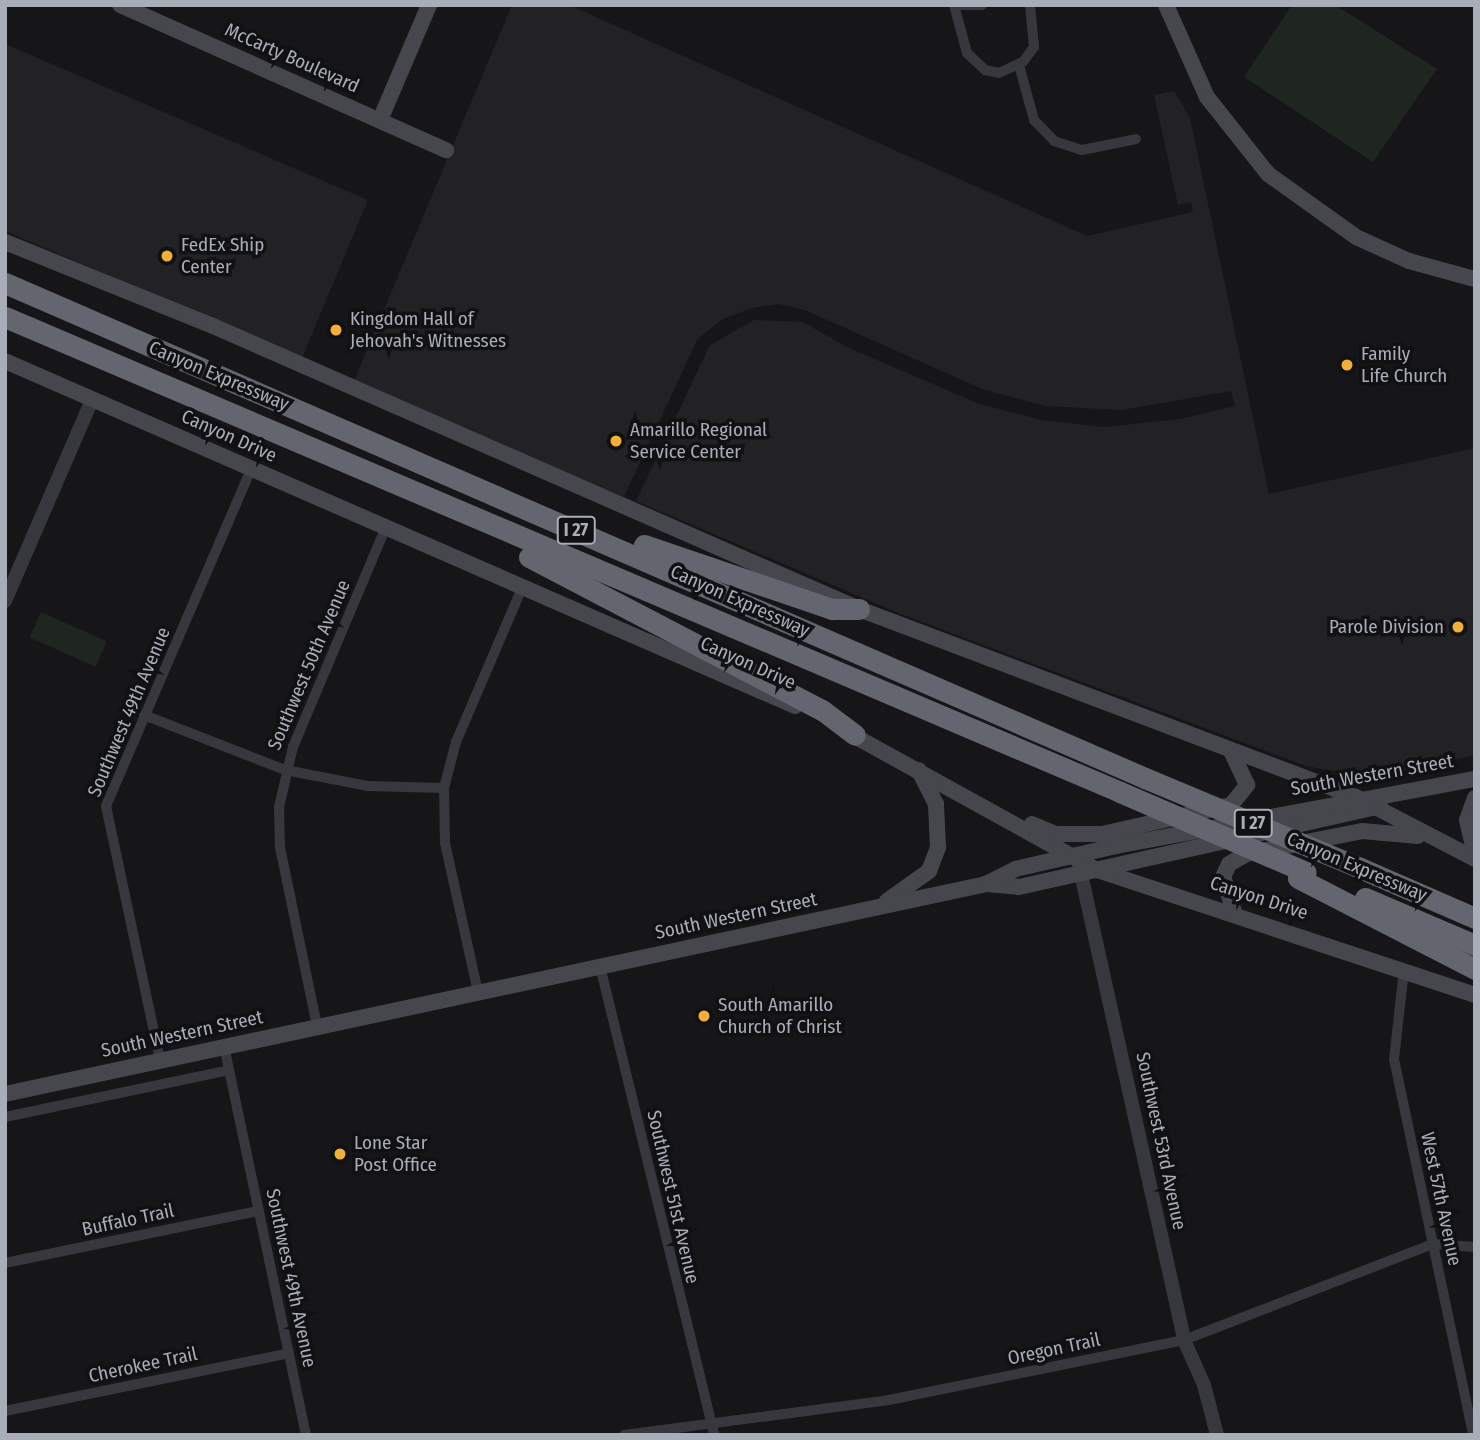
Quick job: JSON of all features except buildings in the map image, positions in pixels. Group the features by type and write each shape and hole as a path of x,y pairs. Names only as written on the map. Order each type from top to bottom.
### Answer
{"highway":[{"name":"Canyon Expressway","path":"5,283 1145,778 1475,918"},
{"name":"Canyon Expressway","path":"5,317 466,517 1238,843 1254,858 1475,945"},
{"path":"466,517 480,531 822,710 855,735"},
{"path":"578,531 613,533 832,609 859,610"},
{"path":"1302,875 1475,969"},
{"path":"1429,898 1475,910"}],"main road":[{"name":"McCarty Boulevard","path":"120,5 446,150"},
{"path":"380,120 429,5"},
{"path":"1166,5 1207,97 1268,174 1356,237 1409,261 1475,279"},
{"path":"5,242 213,326 859,610 1356,797 1475,858"},
{"name":"Canyon Drive","path":"5,361 523,586 855,735 990,808 1090,871 1234,912 1475,995"},
{"path":"990,808 1056,834 1074,835 1231,805 1247,785 1231,750"},
{"path":"876,907 929,871 938,847 936,804 917,768"},
{"name":"South Western Street","path":"5,1094 986,884 1016,869 1070,856 1356,797 1475,779"},
{"path":"986,884 1019,887 1376,807 1432,787"},
{"path":"1475,798 1467,820 1475,858"},
{"path":"1234,912 1223,877 1229,864 1246,854 1387,829 1410,832 1475,858"}],"street":[{"path":"954,5 974,62 999,73 1019,65 1034,47 1030,5"},
{"path":"960,5 982,5"},
{"path":"1019,65 1034,120 1054,141 1082,150 1136,139"},
{"path":"5,601 92,400"},
{"name":"Southwest 49th Avenue","path":"160,1060 107,821 110,795 250,469"},
{"name":"Southwest 50th Avenue","path":"317,1026 280,847 285,770 386,527"},
{"path":"478,992 445,843 444,788 456,742 523,586"},
{"path":"144,715 285,770 368,786 444,788"},
{"name":"Southwest 53rd Avenue","path":"1090,871 1184,1340 1205,1385 1217,1435"},
{"name":"Southwest 51st Avenue","path":"600,966 712,1429"},
{"name":"West 57th Avenue","path":"1404,970 1394,1059 1473,1435"},
{"name":"Southwest 49th Avenue","path":"224,1046 306,1435"},
{"path":"183,1055 188,1078"},
{"path":"5,1117 229,1070"},
{"path":"34,1087 39,1110"},
{"name":"Buffalo Trail","path":"5,1263 259,1211"},
{"name":"Oregon Trail","path":"624,1435 712,1429 889,1399 1184,1340 1433,1244 1475,1247"},
{"name":"Cherokee Trail","path":"5,1411 289,1353"}],"shaded area":[{"path":"512,5 569,5 1087,236 1193,212 1191,202 1178,205 1154,95 1174,91 1190,118 1269,494 1475,448 1475,755 1372,778 1306,766 901,614 636,501 710,345 754,320 803,322 847,347 977,403 1041,420 1105,427 1180,419 1235,406 1231,391 1122,410 1045,406 982,389 805,310 778,304 752,308 723,319 698,338 624,497 354,381"},
{"path":"1292,5 1335,5 1437,69 1373,162 1244,77"},
{"path":"5,44 368,200 302,358 5,231"},
{"path":"41,612 107,641 95,667 30,638"}],"place":[{"name":"FedEx Ship Center","path":"167,256"},
{"name":"Kingdom Hall of Jehovah's Witnesses","path":"336,330"},
{"name":"Family Life Church","path":"1347,365"},
{"name":"Amarillo Regional Service Center","path":"616,441"},
{"name":"Parole Division","path":"1458,627"},
{"name":"South Amarillo Church of Christ","path":"704,1016"},
{"name":"Lone Star Post Office","path":"340,1154"}]}
